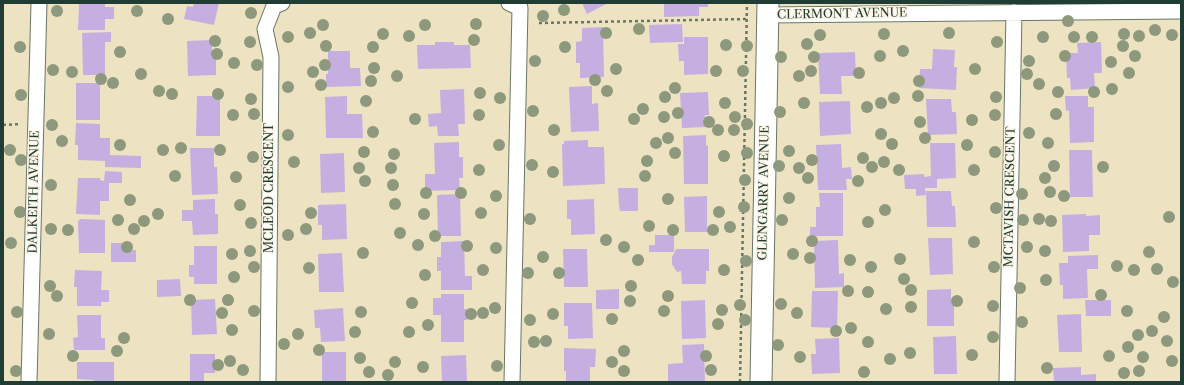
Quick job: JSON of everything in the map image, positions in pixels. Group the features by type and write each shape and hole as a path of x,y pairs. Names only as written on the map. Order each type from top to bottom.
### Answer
{"street":[{"name":"DALKEITH AVENUE","path":"30,382 39,3"},
{"name":"MCLEOD CRESCENT","path":"268,382 271,57 265,29 274,6 282,3"},
{"path":"509,3 520,8 512,382"},
{"name":"CLERMONT AVENUE","path":"762,13 1181,11"},
{"name":"MCTAVISH CRESCENT","path":"1006,382 1014,12"},
{"name":"GLENGARRY AVENUE","path":"761,382 762,13"}],"path":[{"path":"740,382 747,3"},
{"path":"539,23 746,19 762,13"}],"building":[{"path":"105,3 105,7 114,7 114,19 105,19 105,30 78,30 79,4"},
{"path":"194,3 219,3 214,25 184,19 187,6 193,7"},
{"path":"582,3 608,3 587,14"},
{"path":"708,3 708,7 699,7 699,16 664,17 664,4"},
{"path":"682,24 683,42 650,43 649,25"},
{"path":"603,27 604,77 580,78 580,63 576,63 576,42 582,41 582,28"},
{"path":"111,32 111,42 105,42 105,75 83,75 82,33"},
{"path":"684,37 708,37 708,74 684,75 684,61 679,61 678,44 684,44"},
{"path":"212,40 212,55 216,55 216,75 188,76 187,41"},
{"path":"435,42 454,42 454,45 470,45 471,68 418,69 417,45 435,45"},
{"path":"1101,42 1102,73 1094,73 1095,88 1071,90 1070,78 1067,78 1066,53 1078,53 1077,43"},
{"path":"933,49 955,50 954,67 957,67 956,90 919,88 920,69 932,69"},
{"path":"328,51 350,51 350,68 360,68 361,86 326,87 326,74 328,74"},
{"path":"855,52 856,76 841,76 842,94 820,94 818,53"},
{"path":"76,83 100,83 100,120 76,120"},
{"path":"592,86 592,104 598,103 599,131 571,132 569,87"},
{"path":"464,89 465,124 458,124 459,136 438,136 437,126 429,127 428,114 441,113 440,90"},
{"path":"708,92 709,115 705,115 706,127 682,128 680,93"},
{"path":"197,96 220,96 220,136 196,136"},
{"path":"347,96 347,114 362,114 363,138 326,138 325,97"},
{"path":"1065,96 1088,96 1088,107 1094,107 1094,142 1070,143 1069,110 1066,111"},
{"path":"926,99 951,99 952,112 956,112 957,134 928,135"},
{"path":"850,101 851,134 820,136 819,102"},
{"path":"76,123 100,124 100,138 110,138 110,155 141,156 141,168 105,167 105,161 78,160 78,145 75,145"},
{"path":"706,135 706,146 708,145 708,184 684,184 683,136"},
{"path":"588,140 588,147 604,147 605,184 563,186 562,144 564,144 564,141"},
{"path":"459,142 459,157 463,157 463,178 459,178 460,190 425,191 425,174 435,174 434,143"},
{"path":"930,143 955,143 956,178 937,179 937,188 925,188 926,195 916,196 916,189 905,189 904,175 924,174 924,177 931,176"},
{"path":"841,144 842,168 851,167 852,179 846,179 847,190 818,190 816,145"},
{"path":"190,148 214,148 214,167 217,167 218,194 192,195"},
{"path":"1069,150 1092,150 1093,197 1070,197"},
{"path":"344,153 345,192 321,193 320,154"},
{"path":"105,171 122,172 122,183 109,183 109,201 100,201 100,215 76,214 78,178 100,178 100,180 104,181"},
{"path":"618,188 638,188 638,211 620,211"},
{"path":"926,191 951,191 952,206 955,206 956,227 927,227"},
{"path":"819,193 843,193 843,236 810,236 810,227 816,227 816,207 820,207"},
{"path":"460,194 461,236 438,236 437,195"},
{"path":"707,196 707,232 685,232 684,197"},
{"path":"215,199 215,214 218,214 218,234 193,235 192,221 182,221 182,210 193,210 193,200"},
{"path":"594,199 595,234 571,235 571,219 567,219 567,200"},
{"path":"346,204 347,239 322,240 322,225 318,225 318,205"},
{"path":"1086,214 1086,216 1100,215 1100,235 1089,235 1089,251 1063,252 1062,215"},
{"path":"80,219 105,220 105,253 79,253 78,222"},
{"path":"655,235 674,235 674,252 649,252 649,245 655,245"},
{"path":"928,238 952,238 953,274 930,275"},
{"path":"838,240 839,274 844,273 844,287 815,288 814,241"},
{"path":"464,241 465,276 472,276 472,290 441,290 441,271 437,271 437,257 441,257 441,242"},
{"path":"111,243 122,243 122,250 136,250 136,262 111,262"},
{"path":"194,246 217,246 217,284 194,284 194,277 189,277 189,265 194,265"},
{"path":"563,249 587,249 588,287 564,287"},
{"path":"676,249 709,249 709,271 706,271 706,284 682,284 681,271 677,272 672,264 672,257"},
{"path":"342,253 344,292 319,292 318,254"},
{"path":"1098,255 1098,269 1087,269 1088,298 1063,299 1063,285 1060,285 1059,263 1068,263 1068,256"},
{"path":"75,270 102,271 101,290 109,290 109,302 101,302 101,306 77,306 77,287 74,287"},
{"path":"180,279 181,296 157,297 157,280"},
{"path":"619,289 619,309 596,309 596,290"},
{"path":"951,289 951,303 954,303 954,326 927,326 927,290"},
{"path":"812,291 838,291 837,328 811,327"},
{"path":"441,294 464,294 464,309 467,309 467,320 464,320 464,342 441,342 441,315 433,315 433,298 441,298"},
{"path":"215,299 217,334 192,335 191,300"},
{"path":"705,300 706,338 682,339 681,301"},
{"path":"1085,300 1111,300 1111,316 1086,316"},
{"path":"564,303 592,303 593,338 568,339 568,326 564,326"},
{"path":"343,308 345,341 321,342 320,328 315,328 314,310"},
{"path":"1081,314 1082,352 1059,352 1057,315"},
{"path":"77,315 101,315 101,338 105,338 105,350 74,350 73,338 78,337"},
{"path":"956,336 957,374 934,374 933,337"},
{"path":"839,338 840,373 812,374 811,354 816,354 815,339"},
{"path":"704,344 705,382 668,382 668,364 683,363 682,345"},
{"path":"564,348 596,349 595,367 590,367 590,382 566,382 566,371 564,371"},
{"path":"322,352 346,352 346,382 322,382"},
{"path":"190,354 215,354 215,373 204,373 204,382 190,382"},
{"path":"466,355 467,382 442,382 441,356"},
{"path":"77,362 114,362 114,382 94,382 94,380 77,379"},
{"path":"1081,367 1081,375 1096,374 1096,382 1054,382 1053,368"}]}
